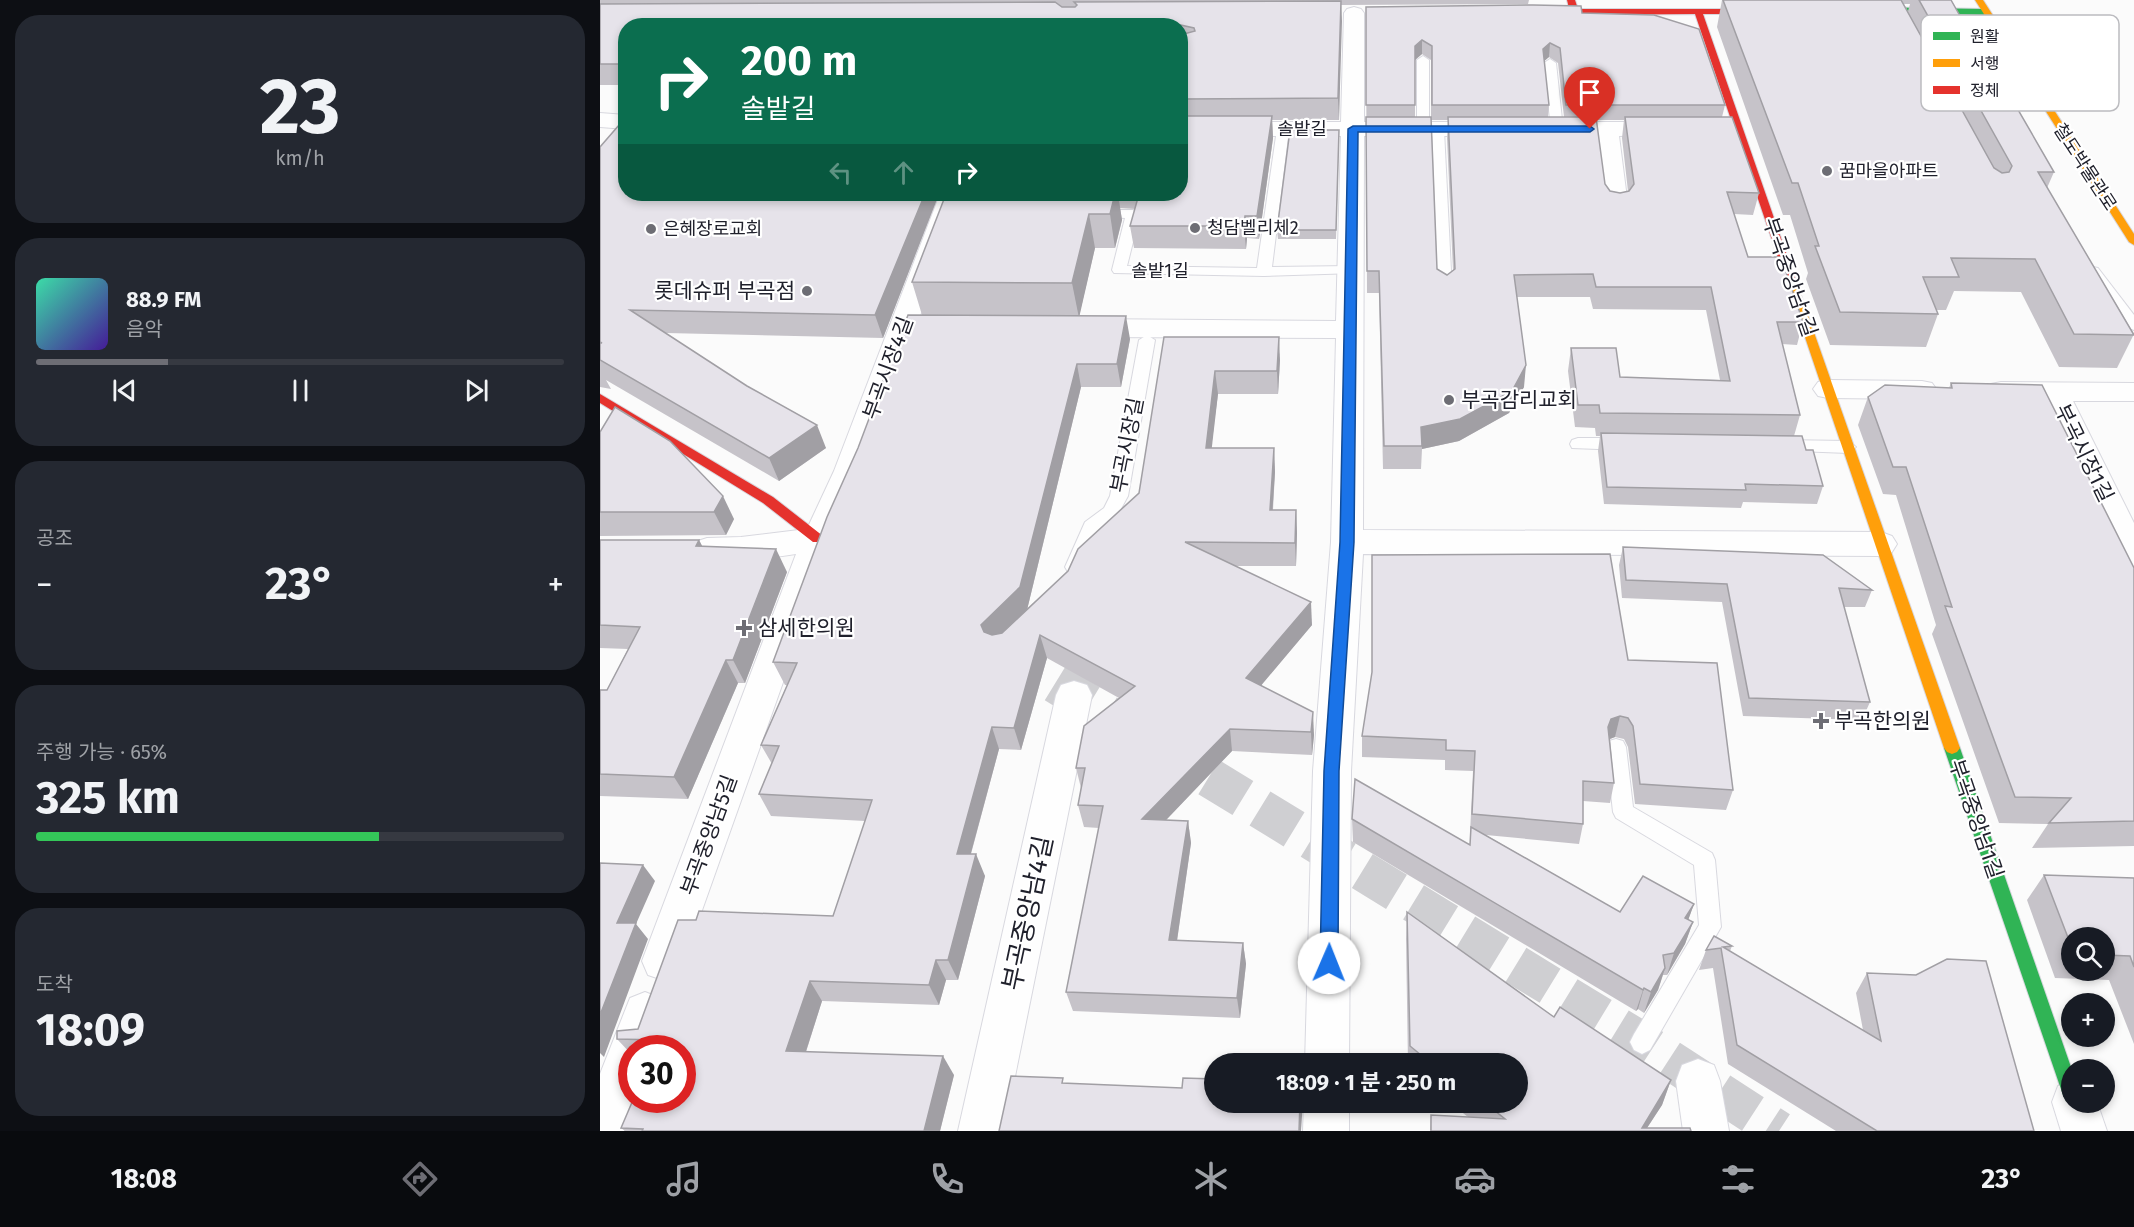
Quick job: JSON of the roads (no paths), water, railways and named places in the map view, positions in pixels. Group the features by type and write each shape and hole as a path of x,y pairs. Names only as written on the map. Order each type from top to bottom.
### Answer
{"street":[{"path":"1551,12 1573,6 1732,11"},
{"path":"1845,10 1894,15 1982,6"},
{"name":"부곡중앙남1길","path":"1698,11 1718,129 1828,389 2061,1063"},
{"path":"1331,13 1377,13"},
{"path":"1327,1053 1332,771 1347,542 1354,13"},
{"name":"철도박물관로","path":"2050,111 2134,242"},
{"path":"600,120 618,121"},
{"name":"솔밭길","path":"1188,129 1509,129"},
{"path":"1533,129 1718,129"},
{"path":"1606,129 1616,206"},
{"name":"부곡시장4길","path":"818,539 914,327 953,203"},
{"path":"1062,327 1350,330"},
{"name":"부곡시장1길","path":"1828,389 2054,392 2134,556"},
{"path":"2054,392 2134,392"},
{"path":"605,438 610,405 768,500 818,539"},
{"path":"682,550 741,549 818,539"},
{"name":"부곡중앙남5길","path":"601,1131 818,539"},
{"path":"1347,542 1881,544"},
{"name":"부곡중앙남4길","path":"981,1131 1074,695"},
{"path":"1698,1081 1706,1131"},
{"path":"1326,1131 1327,1113"},
{"path":"2078,1113 2084,1131"}],"lane":[{"path":"1423,60 1445,291"},
{"path":"1550,63 1557,129"},
{"path":"1283,129 1264,272 1351,270"},
{"name":"솔밭1길","path":"1086,212 1133,214 1119,270 1264,272"},
{"path":"2080,255 2134,325"},
{"name":"부곡시장길","path":"1066,588 1090,526 1111,512 1119,496 1148,340"},
{"path":"1578,444 1637,444"},
{"path":"1766,446 1848,447"},
{"path":"1616,747 1623,812 1704,860 1710,927 1642,1042"}],"tunnel":[{"path":"1004,652 1642,1042 1779,1131"}],"place":[{"name":"꿈마을아파트","path":"1827,171"},
{"name":"청담벨리체2","path":"1195,228"},
{"name":"은혜장로교회","path":"651,229"},
{"name":"롯데슈퍼 부곡점","path":"807,291"},
{"name":"부곡감리교회","path":"1449,400"},
{"name":"삼세한의원","path":"744,628"},
{"name":"부곡한의원","path":"1821,721"}]}
